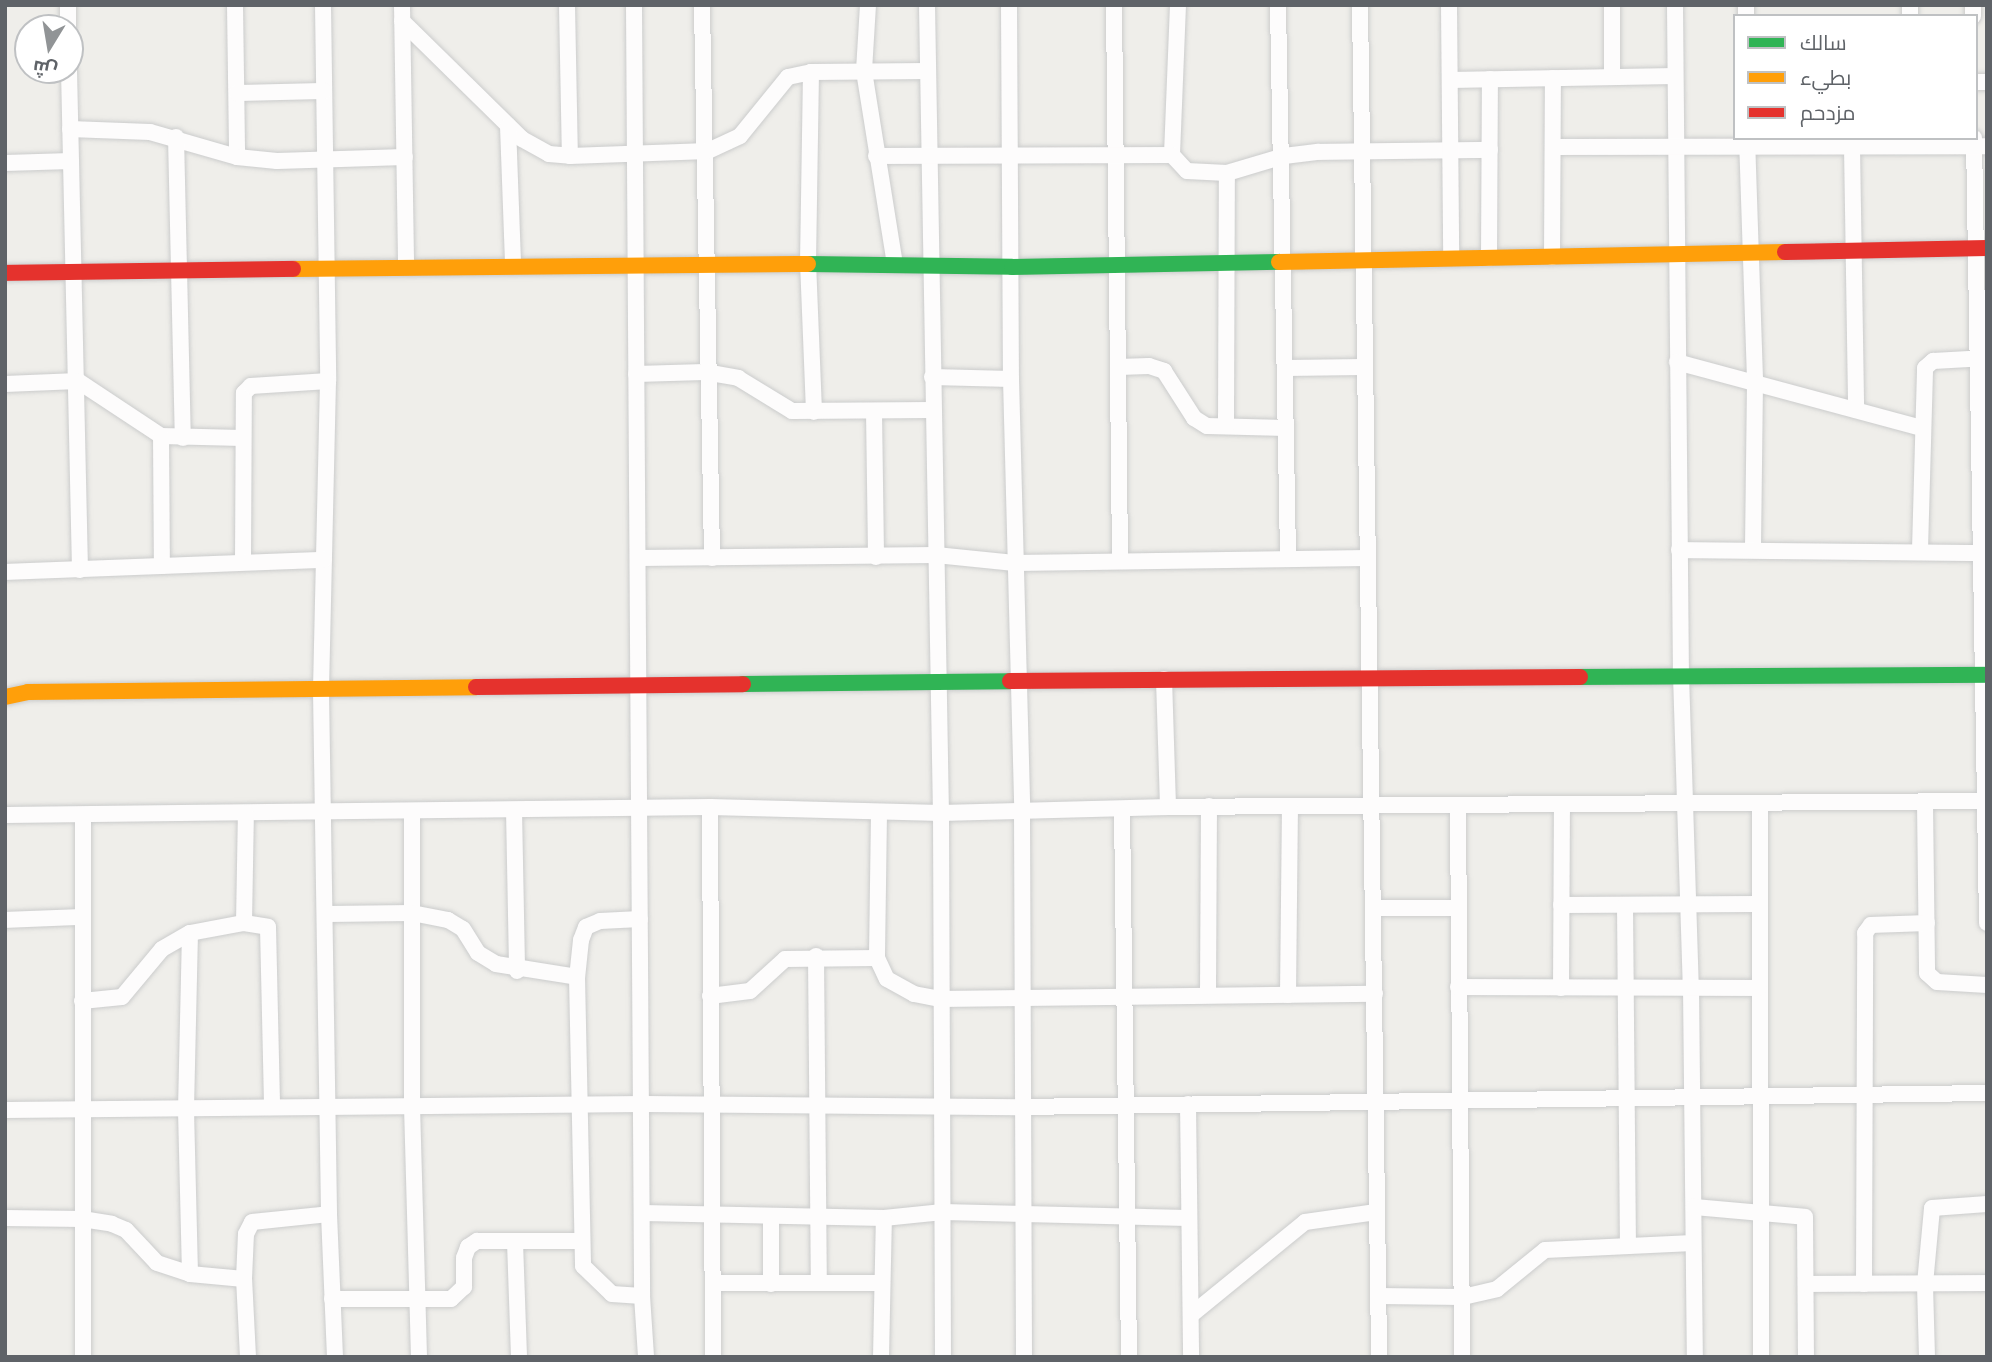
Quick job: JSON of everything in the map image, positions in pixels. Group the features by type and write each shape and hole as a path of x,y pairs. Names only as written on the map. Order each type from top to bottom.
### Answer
{"street":[{"path":"235,5 237,157"},
{"path":"323,5 328,380 321,691 330,1107 328,1214 335,1357"},
{"path":"567,5 570,156"},
{"path":"634,5 640,919 644,1104 642,1296 646,1357"},
{"path":"702,5 708,151 704,263 705,372 712,558"},
{"path":"868,5 864,71 895,264"},
{"path":"927,5 929,267 940,813 943,1357"},
{"path":"1009,5 1011,379 1016,682 1022,812 1023,997 1020,1107 1024,1357"},
{"path":"1114,5 1120,561"},
{"path":"1178,5 1172,155 1187,171 1227,173 1284,156 1490,150"},
{"path":"1278,5 1284,156 1288,558"},
{"path":"1360,5 1368,678 1374,805 1374,1101 1379,1357"},
{"path":"1449,5 1451,258"},
{"path":"1612,5 1612,77"},
{"path":"1675,5 1679,550 1691,988 1695,1357"},
{"path":"402,13 508,126 536,149 570,156 708,151 740,136 788,77 811,72 928,71"},
{"path":"402,13 406,266"},
{"path":"811,72 808,262 814,412"},
{"path":"1450,80 1675,76"},
{"path":"1552,257 1553,78"},
{"path":"1489,258 1490,79"},
{"path":"69,84 78,381 80,570"},
{"path":"237,93 324,91"},
{"path":"508,126 513,265"},
{"path":"70,129 176,137 237,157 324,160 405,158"},
{"path":"176,137 183,438"},
{"path":"1747,142 1747,253 1755,383 1752,549"},
{"path":"1553,147 1675,146 1747,142 1852,146 1911,142 1978,143 1987,923"},
{"path":"1852,146 1856,410"},
{"path":"876,156 1010,158 1172,155"},
{"path":"5,163 71,161"},
{"path":"1226,426 1227,173"},
{"path":"5,273 808,262 1012,267 1981,248"},
{"path":"1920,550 1922,428 1928,363 1982,358"},
{"path":"1677,362 1922,428"},
{"path":"1118,368 1149,366 1164,370 1194,418 1207,426 1286,428"},
{"path":"1286,368 1364,367"},
{"path":"636,374 705,372 738,378 779,407 814,412 933,410"},
{"path":"932,377 1011,379"},
{"path":"243,562 241,402 251,386 328,380"},
{"path":"5,384 78,381 161,436 242,438"},
{"path":"874,411 876,557"},
{"path":"161,436 162,566"},
{"path":"1679,550 1983,552"},
{"path":"639,558 936,555 1015,563 1367,558"},
{"path":"5,572 324,561"},
{"path":"5,697 28,692 321,691 1164,679 1986,675"},
{"path":"1164,679 1168,807"},
{"path":"5,815 710,807 940,813 1209,806 1290,808 1374,805 1986,801"},
{"path":"1760,803 1758,904 1762,1097 1762,1357"},
{"path":"1925,803 1930,980 1987,985"},
{"path":"1561,988 1562,804"},
{"path":"1458,805 1462,1357"},
{"path":"1208,994 1209,806"},
{"path":"710,807 713,1357"},
{"path":"1288,995 1290,808"},
{"path":"1122,809 1129,1357"},
{"path":"514,810 517,971"},
{"path":"412,811 412,1106 419,1357"},
{"path":"244,923 246,813"},
{"path":"879,813 877,958 887,979 900,988 940,999 1375,994"},
{"path":"83,816 83,1357"},
{"path":"1561,905 1758,904"},
{"path":"1625,906 1628,1243"},
{"path":"1374,908 1459,908"},
{"path":"327,914 412,913 448,920 463,929 478,953 517,971 578,977"},
{"path":"5,920 81,917"},
{"path":"640,919 600,920 586,928 578,977 579,1241 583,1266 602,1288 621,1297 642,1296"},
{"path":"82,1001 122,997 162,949 190,933 244,923 259,922 268,926 272,936 272,1107"},
{"path":"1864,1284 1867,928 1927,923"},
{"path":"190,933 186,1109 190,1274"},
{"path":"710,996 750,991 785,959 816,956 877,958"},
{"path":"816,956 819,1283"},
{"path":"1458,988 1759,988"},
{"path":"5,1110 644,1104 816,1108 1020,1107 1987,1093"},
{"path":"1188,1104 1186,1218 1191,1357"},
{"path":"1927,1357 1925,1283 1932,1208 1987,1204"},
{"path":"1694,1207 1760,1210 1805,1217 1806,1357"},
{"path":"643,1213 771,1218 884,1218 943,1212 1186,1218"},
{"path":"1191,1315 1305,1222 1376,1212"},
{"path":"248,1357 244,1279 246,1234 252,1222 328,1214"},
{"path":"5,1218 82,1219 126,1230 158,1263 190,1274 244,1279"},
{"path":"771,1218 771,1284"},
{"path":"881,1357 884,1218"},
{"path":"332,1299 417,1299 457,1295 464,1287 468,1247 477,1241 579,1241"},
{"path":"515,1242 519,1357"},
{"path":"1379,1296 1463,1297 1507,1285 1545,1250 1628,1243 1693,1243"},
{"path":"713,1283 881,1283"},
{"path":"1806,1284 1987,1283"}],"traffic: fast":[{"path":"808,264 1012,267 1279,262"},
{"path":"1580,677 1987,675"},
{"path":"743,684 1010,681"}],"traffic: slow":[{"path":"1279,262 1785,252"},
{"path":"293,269 808,264"},
{"path":"5,697 28,692 476,687"}],"traffic: jam":[{"path":"1785,252 1987,248"},
{"path":"5,273 293,269"},
{"path":"1010,681 1580,677"},
{"path":"476,687 743,684"}]}
